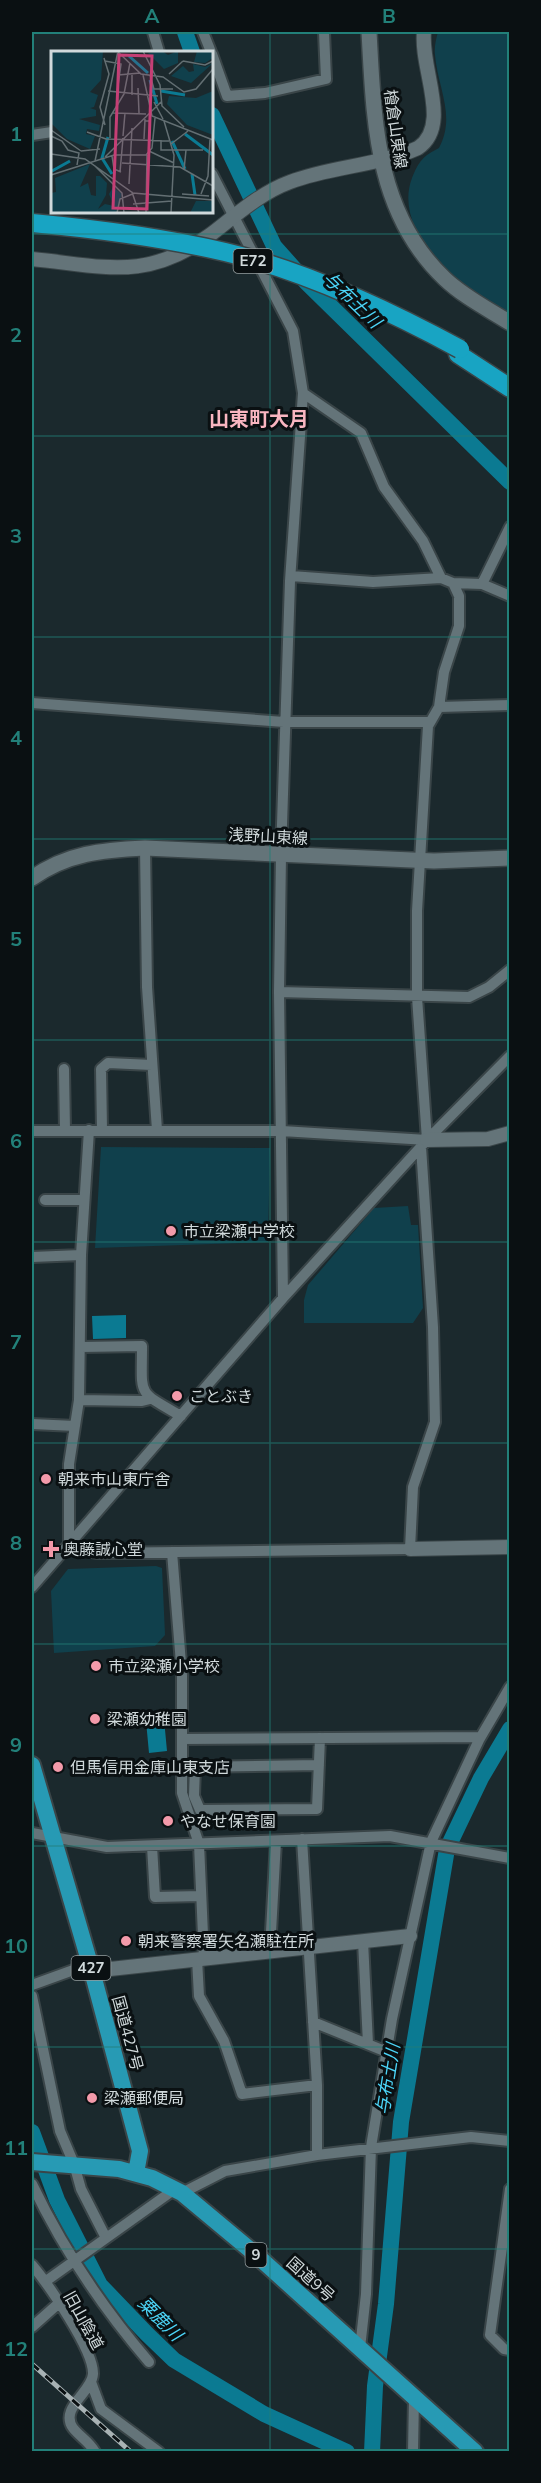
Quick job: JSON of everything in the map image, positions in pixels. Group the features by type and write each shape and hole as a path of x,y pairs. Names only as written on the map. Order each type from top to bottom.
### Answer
{"highway":[{"name":"E72","path":"32,223 115,231 228,252 358,299 412,323 510,381"},
{"name":"E72","path":"32,231 137,242 226,262 332,297 459,352 510,388"},
{"name":"国道427号","path":"32,1765 91,1967 140,2151 136,2173"},
{"name":"国道9号","path":"32,2162 72,2164 136,2173 179,2191 475,2451"}],"main road":[{"name":"檜倉山東線","path":"369,32 380,159 392,200 423,254 459,291 510,323"},
{"name":"浅野山東線","path":"32,878 80,855 99,850 145,848 421,860 510,858"}],"street":[{"path":"153,32 159,51"},
{"path":"203,32 210,51"},
{"path":"215,78 227,96 265,93 326,79 324,32"},
{"path":"32,259 109,268 150,265 191,249 277,188 320,172 417,148 433,131 435,116 424,61 424,32"},
{"path":"32,135 51,132"},
{"path":"213,176 238,215 293,331 303,393 284,722 281,855 279,992 283,1298"},
{"path":"303,393 361,433 384,487 423,542 441,578"},
{"path":"482,584 510,527"},
{"path":"291,576 373,582 441,578 453,583 482,584 510,596"},
{"path":"410,1549 413,1487 435,1422 433,1327 417,998 417,911 429,722 439,707 444,672 459,626 459,596 453,583"},
{"path":"32,703 284,722 429,722"},
{"path":"439,707 510,705"},
{"path":"145,848 147,987 157,1130"},
{"path":"279,992 417,998 469,997 489,987 510,970"},
{"path":"32,1587 69,1541 283,1298 424,1143 510,1056"},
{"path":"102,1130 101,1069 108,1063 152,1065"},
{"path":"64,1068 65,1131"},
{"path":"496,1070 510,1068"},
{"path":"69,1541 69,1464 78,1400 81,1347 81,1256 89,1130"},
{"path":"32,1131 282,1131 424,1143 488,1139 510,1133"},
{"path":"45,1200 84,1200"},
{"path":"32,1257 81,1256"},
{"path":"81,1347 142,1346 142,1388 150,1399 181,1416"},
{"path":"78,1400 142,1401 150,1399"},
{"path":"32,1424 75,1426"},
{"path":"69,1541 94,1553 510,1546"},
{"path":"172,1552 182,1676 182,1793 199,1844 200,1996 224,2041 242,2094 317,2085"},
{"path":"362,2350 373,2147 387,2052 410,1936 433,1843 480,1737 510,1687"},
{"path":"182,1739 480,1737"},
{"path":"195,1767 194,1796 200,1810 317,1809 320,1738"},
{"path":"182,1767 319,1765"},
{"path":"32,1833 107,1847 390,1836 510,1858"},
{"path":"302,1839 317,2085 317,2155"},
{"path":"270,1950 276,1841"},
{"path":"152,1846 155,1897 201,1896"},
{"path":"32,1985 91,1967 200,1959 410,1936"},
{"path":"363,1941 368,2044"},
{"path":"32,1996 60,2132 81,2189 106,2238"},
{"path":"313,2022 387,2052"},
{"path":"32,2282 44,2280 179,2191 225,2171 373,2147 421,2144 471,2137 510,2141"},
{"path":"32,2184 74,2260 120,2327 149,2362"},
{"path":"510,2189 490,2335 504,2349 510,2350"},
{"name":"旧山陰道","path":"32,2265 44,2280 87,2349 93,2373 91,2382 101,2409 159,2451"},
{"path":"32,2327 59,2303"},
{"path":"91,2382 71,2410 70,2419 72,2427 89,2441 95,2451"},
{"path":"411,2394 414,2451"}],"shaded area":[{"path":"438,32 509,32 509,314 491,305 453,277 436,260 412,220 408,199 412,178 422,160 439,148 446,125 445,102 435,52"},
{"path":"101,1147 270,1148 268,1242 95,1248"},
{"path":"408,1206 411,1225 418,1225 423,1308 413,1323 304,1323 304,1300 308,1285 374,1208"},
{"path":"156,1566 162,1568 165,1635 155,1646 54,1653 51,1591 68,1569"}],"water":[{"path":"126,1315 126,1338 93,1339 92,1316"},
{"path":"164,1719 167,1751 149,1753 146,1721"}],"waterway":[{"name":"与布土川","path":"185,32 192,51"},
{"name":"与布土川","path":"213,117 274,246 306,282 510,482"},
{"name":"与布土川","path":"372,2452 375,2386 386,2304 401,2122 447,1849 481,1778 510,1729"},
{"name":"粟鹿川","path":"32,2132 57,2200 100,2285 147,2334 174,2360 264,2414 347,2452"}],"railway":[{"path":"32,2364 131,2452"}],"place":[{"name":"市立梁瀬中学校","path":"171,1231"},
{"name":"ことぶき","path":"177,1396"},
{"name":"朝来市山東庁舎","path":"46,1479"},
{"name":"奥藤誠心堂","path":"51,1549"},
{"name":"市立梁瀬小学校","path":"96,1666"},
{"name":"梁瀬幼稚園","path":"95,1719"},
{"name":"但馬信用金庫山東支店","path":"58,1767"},
{"name":"やなせ保育園","path":"168,1821"},
{"name":"朝来警察署矢名瀬駐在所","path":"126,1941"},
{"name":"梁瀬郵便局","path":"92,2098"}],"district":[{"name":"山東町大月","path":"259,419"}]}
